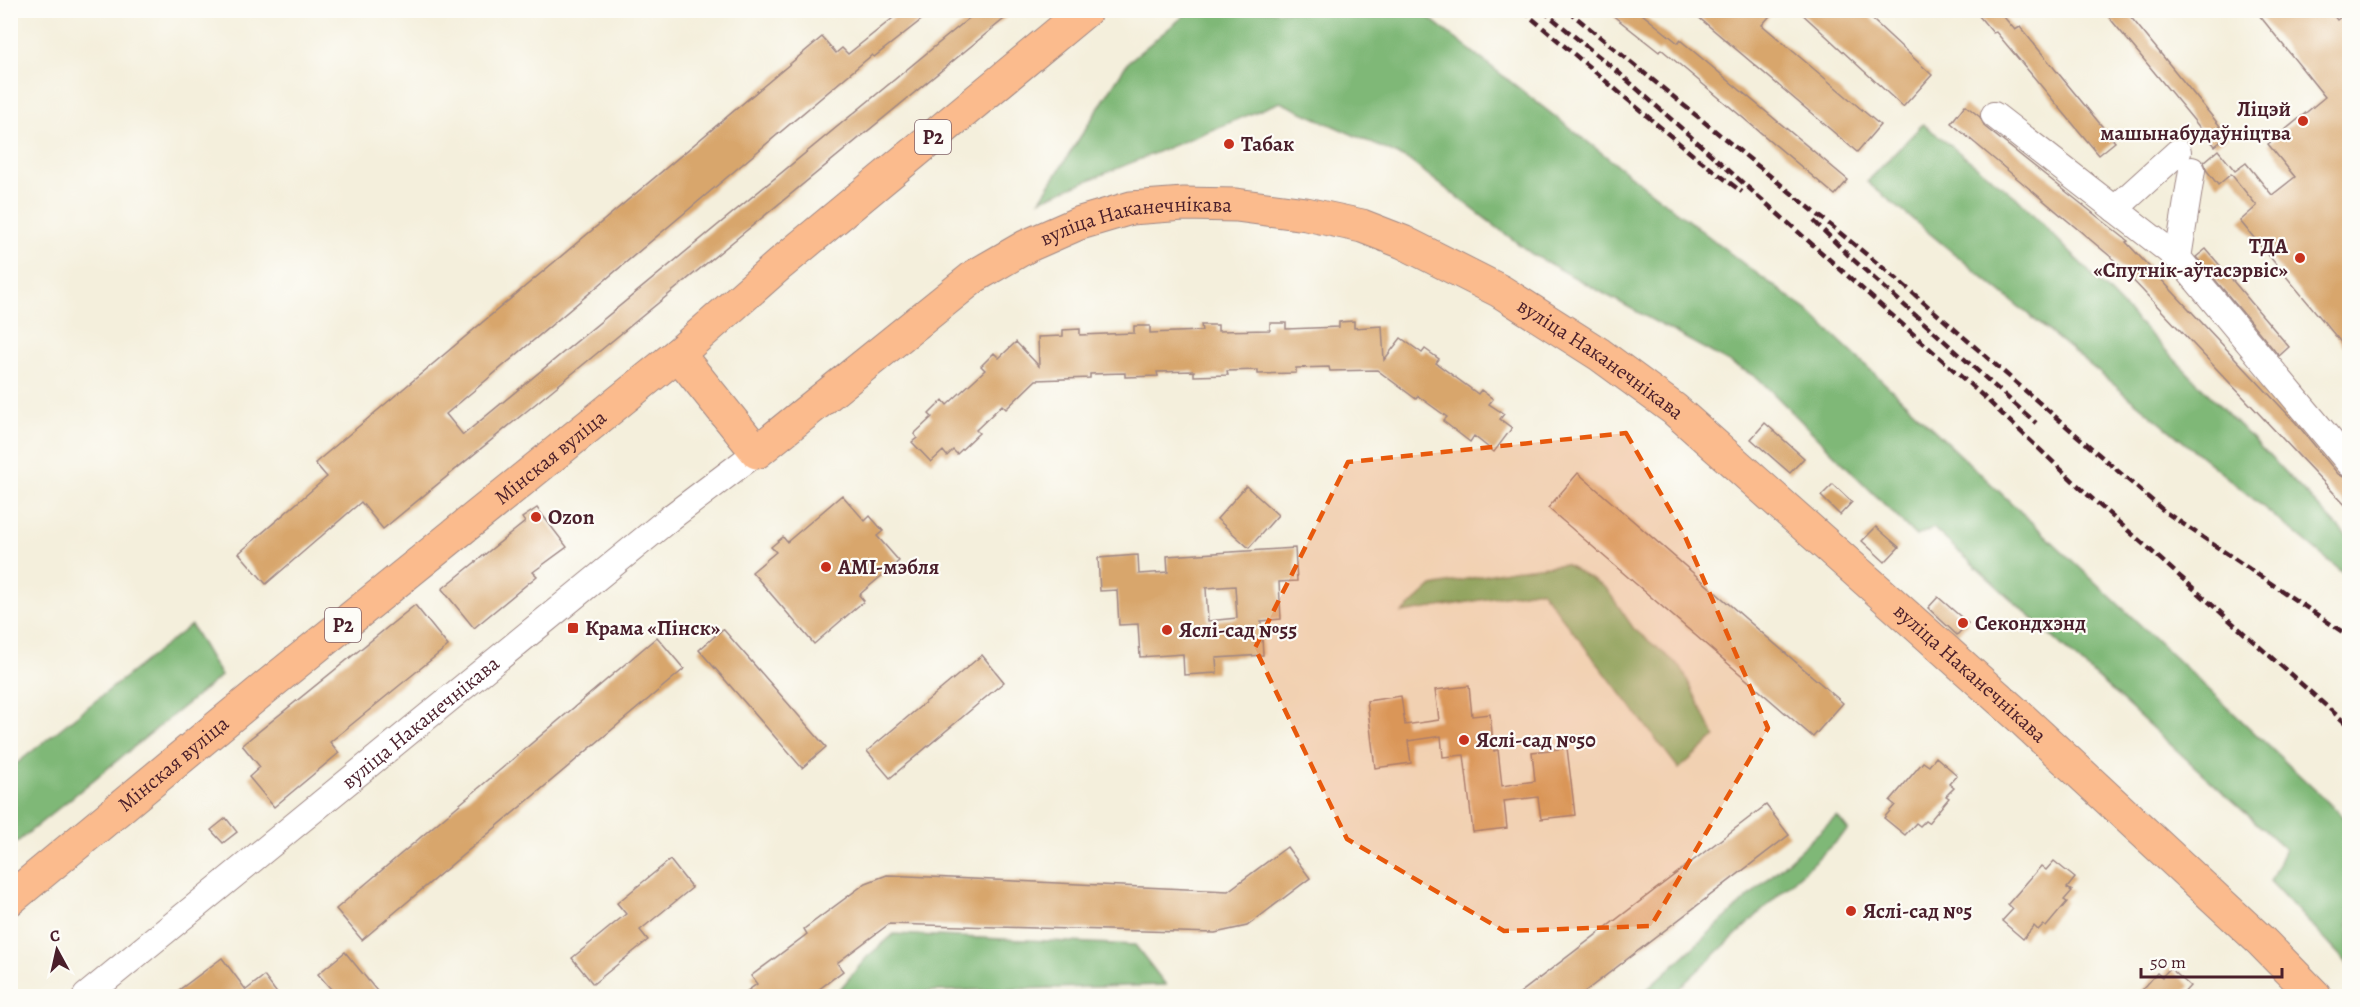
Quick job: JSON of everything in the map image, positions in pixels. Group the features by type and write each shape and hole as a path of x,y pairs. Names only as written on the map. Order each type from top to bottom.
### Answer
{"main road":[{"name":"Мінская вуліца","path":"10,899 266,687 678,354 780,264 1086,10"},
{"name":"вуліца Наканечнікава","path":"757,452 975,276 1027,246 1077,224 1131,208 1184,204 1236,205 1306,213 1362,226 1402,242 1500,291 1599,354 1674,409 2020,717 2261,941 2315,996"},
{"path":"678,354 757,452"}],"street":[{"path":"1994,115 2178,258 2349,464"},
{"path":"2115,209 2185,161 2178,258"},
{"name":"вуліца Наканечнікава","path":"87,996 670,518 757,452"}],"highlighted area":[{"path":"1626,433 1684,534 1768,728 1651,926 1504,931 1347,839 1255,648 1348,462"}],"green space":[{"path":"1190,11 1420,11 1744,264 1807,310 2349,822 2349,965 2270,881 2285,849 1933,528 1916,536 1758,378 1532,254 1407,159 1280,102 1040,200 1128,62"},
{"path":"1923,124 2016,197 2349,538 2349,574 2346,575 1867,182"},
{"path":"1565,564 1606,588 1634,629 1681,667 1715,737 1679,769 1541,590 1402,613 1432,586 1512,570"},
{"path":"191,625 221,676 11,847 11,768"},
{"path":"1837,816 1848,830 1676,991 1681,996 1640,996"},
{"path":"894,934 1135,945 1166,985 911,992 904,996 830,996 840,989 867,957"}],"building":[{"path":"903,10 934,10 874,57 872,55 446,414 463,435 979,10 1015,10 383,529 361,502 266,584 239,553 327,477 315,463 822,37 836,53 842,48 848,54"},
{"path":"1606,10 1637,10 1678,43 1680,40 1848,180 1835,195 1661,49 1659,52"},
{"path":"1690,10 1775,10 1762,25 1880,125 1857,152"},
{"path":"1798,10 1862,10 1932,75 1903,107"},
{"path":"1974,10 1998,10 2015,30 2020,27 2115,142 2099,155 1996,32 1993,33"},
{"path":"2103,10 2125,10 2228,136 2215,146"},
{"path":"2255,10 2329,10 2337,20 2349,10 2349,352 2240,221 2257,206 2231,174 2218,185 2207,171 2204,162 2218,150 2235,171 2246,163 2272,195 2295,177 2268,144 2325,97"},
{"path":"1965,105 1980,117 1985,127 2128,241 2126,242 2296,423 2338,474 2349,480 2349,509 2111,257 1951,123"},
{"path":"2206,249 2289,347 2279,356 2196,257"},
{"path":"1354,321 1354,328 1382,326 1384,360 1401,338 1422,353 1425,349 1439,359 1436,363 1478,394 1481,390 1493,399 1489,404 1504,414 1500,419 1512,428 1494,452 1474,436 1470,442 1443,421 1447,417 1418,396 1416,399 1377,370 1330,371 1329,367 1296,368 1296,373 1258,374 1258,370 1227,371 1228,375 1194,376 1194,371 1157,372 1158,376 1125,377 1125,373 1090,374 1090,378 1036,380 1006,409 1002,405 976,430 979,433 957,454 953,450 947,456 943,451 931,462 912,442 917,438 914,434 932,417 929,414 943,400 947,405 985,370 981,366 994,353 999,358 1016,342 1039,366 1038,337 1063,336 1063,330 1080,329 1080,335 1134,333 1134,326 1150,326 1150,333 1202,331 1201,325 1218,325 1218,331 1270,330 1270,323 1286,323 1286,329 1339,327 1339,322"},
{"path":"1765,423 1804,458 1790,473 1751,439"},
{"path":"1578,473 1843,703 1813,737 1548,508"},
{"path":"1833,484 1852,502 1840,515 1821,496"},
{"path":"1246,486 1278,515 1249,548 1217,519"},
{"name":"AMI-мэбля","path":"842,495 865,521 870,516 883,531 877,536 899,561 859,595 864,601 814,644 752,572 776,552 771,547 783,537 787,542"},
{"path":"537,508 567,547 533,572 537,576 474,628 442,589 525,522 522,518"},
{"path":"1876,527 1899,547 1885,562 1862,541"},
{"path":"1295,548 1297,581 1279,582 1281,619 1261,621 1263,655 1216,658 1217,673 1184,675 1183,654 1140,657 1138,624 1119,625 1117,590 1100,591 1098,558 1138,555 1139,574 1168,572 1167,556","holes":["1235,586 1237,618 1208,621 1206,588"]},
{"path":"1938,597 1968,623 1957,635 1928,608"},
{"path":"415,605 448,646 330,742 339,753 274,807 249,777 260,767 242,745"},
{"path":"723,629 826,747 802,768 699,650"},
{"path":"657,637 684,669 362,940 336,909"},
{"path":"982,655 1004,682 890,778 867,751"},
{"path":"1469,686 1472,716 1490,714 1494,751 1498,750 1502,786 1535,781 1532,752 1567,748 1575,815 1541,819 1538,797 1504,801 1507,828 1473,832 1464,755 1443,757 1441,736 1408,741 1411,763 1375,768 1367,701 1401,696 1405,725 1439,720 1435,690"},
{"path":"1936,757 1957,775 1949,784 1954,788 1946,796 1949,798 1928,823 1925,821 1920,826 1916,823 1905,835 1884,818 1895,805 1890,801 1923,762 1929,766"},
{"path":"1766,805 1789,835 1579,996 1516,996"},
{"path":"226,818 237,832 223,843 211,830"},
{"path":"1287,847 1310,878 1247,926 1215,933 889,924 837,963 843,971 810,996 740,996 757,984 751,976 807,934 804,929 866,883 887,875 1228,891"},
{"path":"670,860 692,888 640,930 648,940 593,984 572,958 626,914 617,903"},
{"path":"2054,861 2075,878 2067,888 2072,891 2064,900 2067,902 2046,927 2043,925 2038,930 2034,926 2023,939 2002,921 2013,909 2008,904 2041,866 2046,870"},
{"path":"345,952 381,996 337,996 318,974"},
{"path":"222,958 246,990 264,976 279,996 171,996"},
{"path":"2170,968 2190,986 2181,996 2137,996 2157,973 2162,977"}],"railway":[{"path":"1522,10 1693,155 1742,192"},
{"path":"1542,10 1618,72 1822,253 1983,396 2088,495 2350,727"},
{"path":"1567,10 1899,281 2164,511 2350,637"},
{"path":"1814,221 1848,255 2036,423"}],"place":[{"name":"Ліцэй машынабудаўніцтва","path":"2303,121"},
{"name":"Табак","path":"1229,144"},
{"name":"ТДА «Спутнік-аўтасэрвіс»","path":"2300,258"},
{"name":"Ozon","path":"536,517"},
{"name":"AMI-мэбля","path":"826,567"},
{"name":"Секондхэнд","path":"1963,623"},
{"name":"Крама «Пінск»","path":"573,628"},
{"name":"Яслі-сад №55","path":"1167,630"},
{"name":"Яслі-сад №50","path":"1464,740"},
{"name":"Яслі-сад №5","path":"1851,911"}]}
